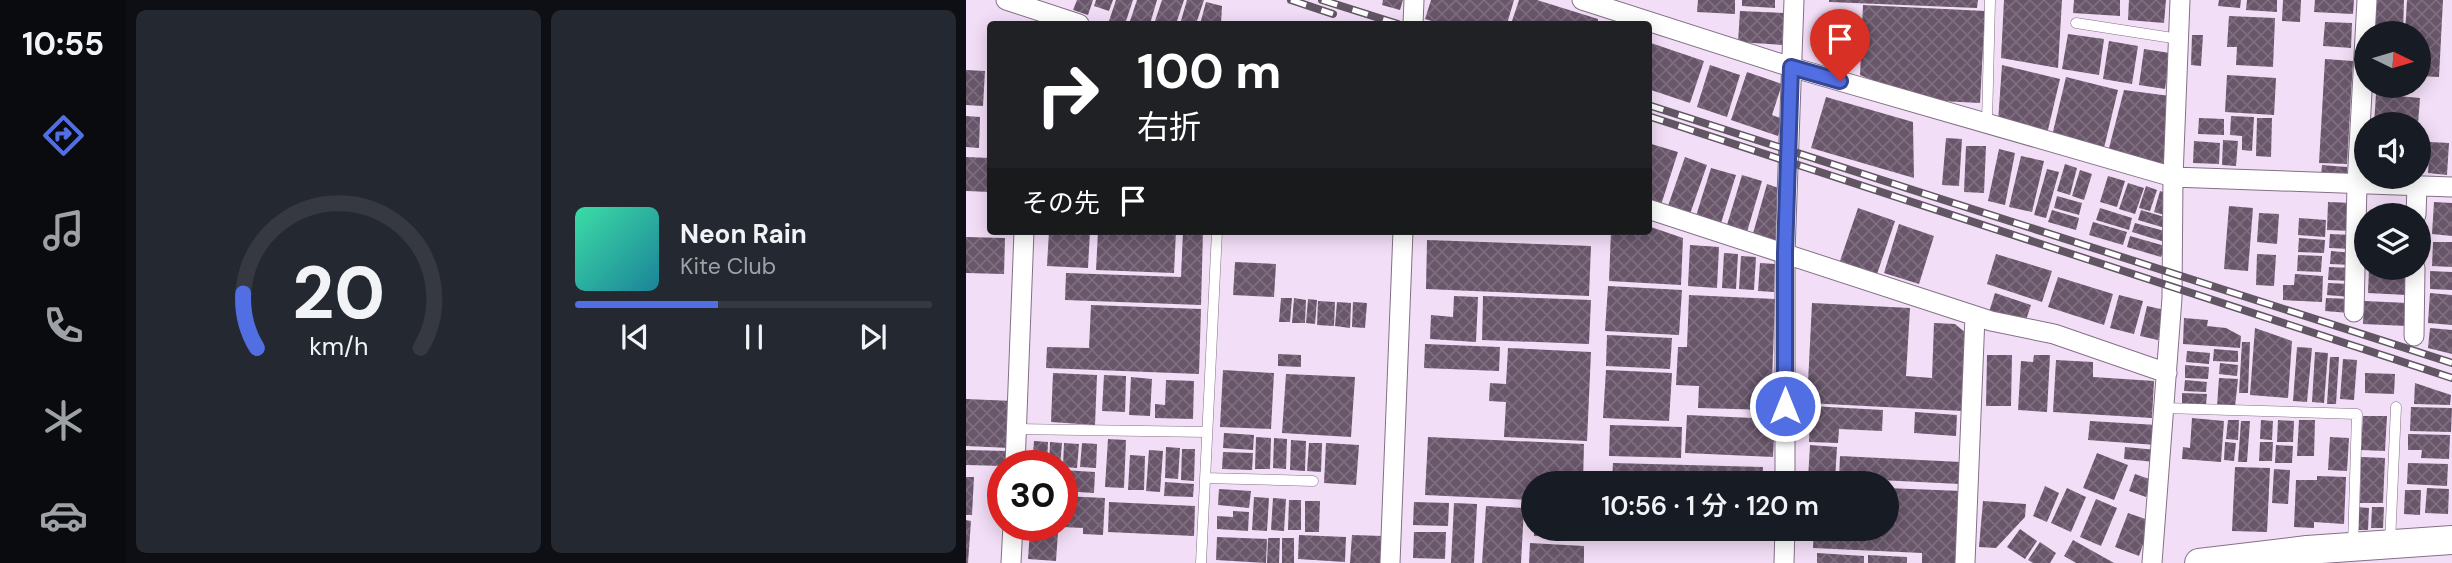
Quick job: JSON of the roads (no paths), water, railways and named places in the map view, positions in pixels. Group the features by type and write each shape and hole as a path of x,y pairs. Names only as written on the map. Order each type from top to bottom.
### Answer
{"street":[{"path":"1006,0 1032,17 1059,21"},
{"path":"1413,21 1414,0"},
{"path":"1582,0 1607,4 1791,67 2174,177 2354,184"},
{"path":"1785,471 1785,253 1794,0"},
{"path":"2152,563 2172,298 2180,0"},
{"path":"2361,112 2367,0"},
{"path":"2431,186 2452,187"},
{"path":"2354,312 2357,189"},
{"path":"1652,210 1975,316 2054,334 2167,373"},
{"path":"1015,450 1024,235"},
{"path":"1390,563 1403,235"},
{"path":"2414,336 2415,280"},
{"path":"1965,563 1975,316"},
{"path":"2199,563 2452,540"},
{"path":"1011,563 1012,541"},
{"path":"1784,541 1784,563"}],"lane":[{"path":"1987,123 1990,0"},
{"path":"2076,23 2179,39"},
{"path":"1201,563 1217,235"},
{"path":"2390,545 2396,407"},
{"path":"2164,408 2357,414 2343,552"},
{"path":"1016,429 1207,432"},
{"path":"1205,478 1313,481"}],"railway":[{"path":"1291,0 1333,14"},
{"path":"1322,0 1388,21"},
{"path":"1652,106 2452,363"},
{"path":"1652,117 2452,378"}]}
